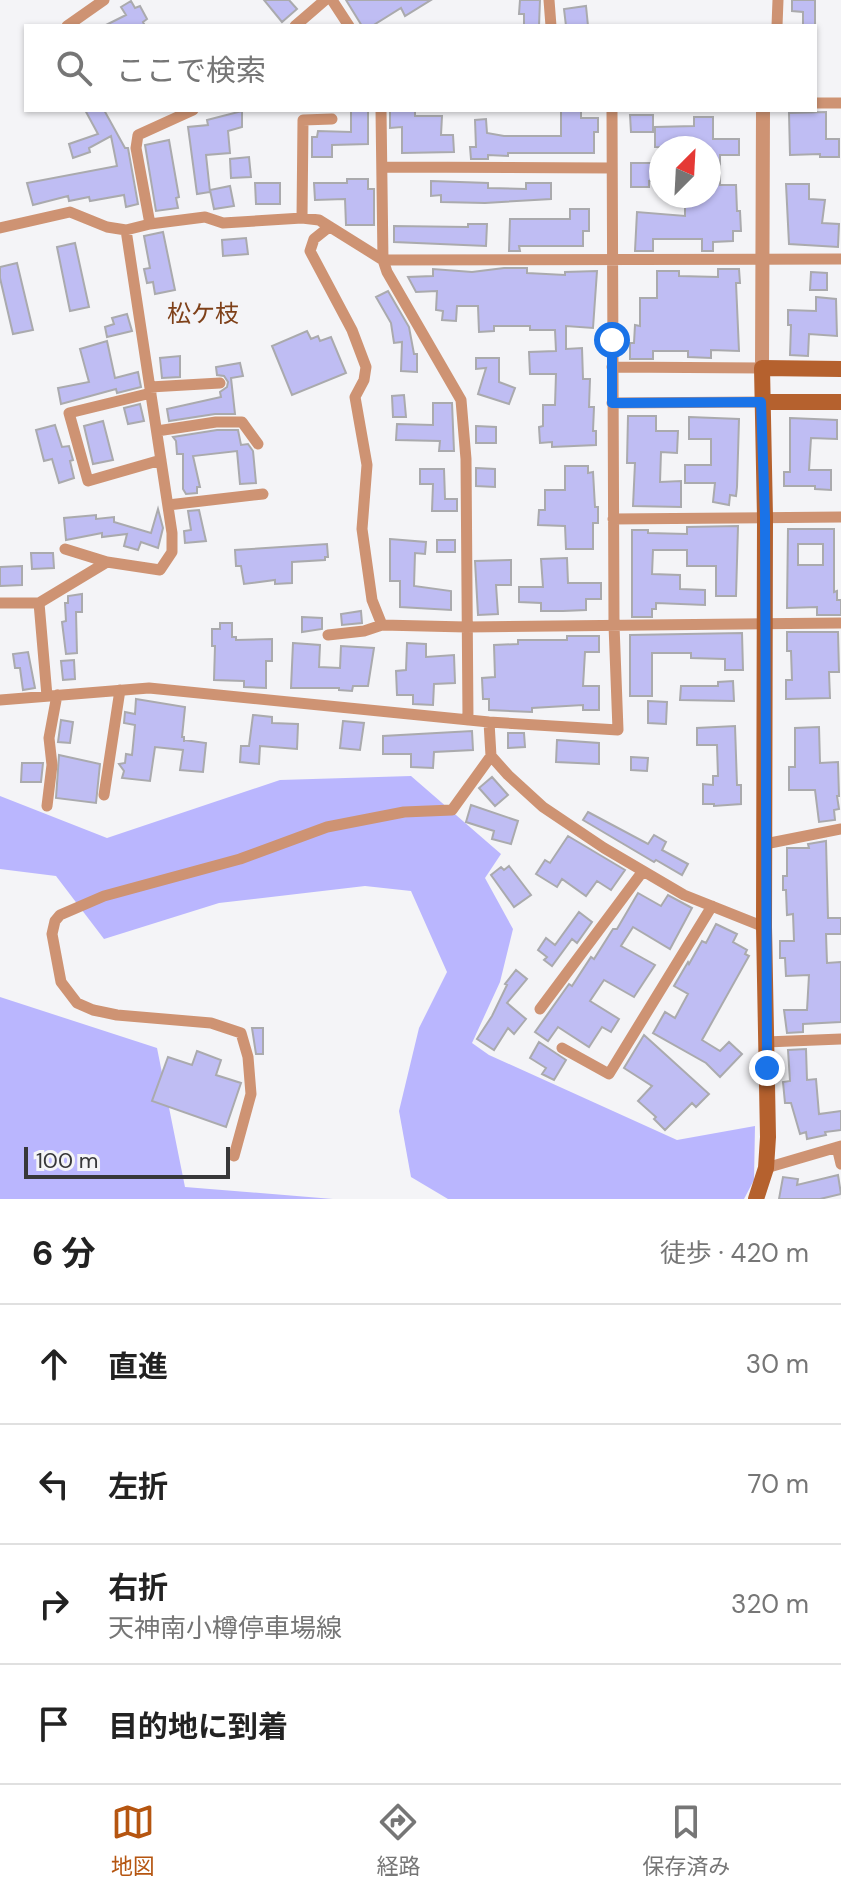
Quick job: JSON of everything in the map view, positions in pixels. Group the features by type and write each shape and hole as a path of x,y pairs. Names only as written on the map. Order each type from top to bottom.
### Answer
{"main road":[{"path":"756,1199 766,1168 768,1137 762,368 841,369"},
{"path":"761,402 841,402"}],"street":[{"path":"70,24 104,0"},
{"path":"297,24 325,0"},
{"path":"332,0 348,24"},
{"path":"549,0 551,24"},
{"path":"777,24 778,0"},
{"path":"817,103 841,103"},
{"path":"150,224 136,148 138,135 189,112"},
{"path":"381,112 383,260 461,400 466,459 468,720"},
{"path":"0,700 149,688 489,722 618,730 614,625 612,112"},
{"path":"612,367 762,368 763,112"},
{"path":"302,218 303,120 332,119"},
{"path":"382,167 612,168"},
{"path":"0,228 70,212 107,227 126,230 205,217 223,223 302,218 319,220 383,260 841,259"},
{"path":"329,227 314,239 310,251 352,330 366,367 364,380 355,397 367,465 362,529 372,600 382,625"},
{"path":"65,549 107,562 160,570 172,552 168,505 126,230"},
{"path":"161,460 88,481 69,413 150,390 220,383"},
{"path":"612,403 761,402"},
{"path":"157,431 216,422 242,422 258,444"},
{"path":"168,505 263,494"},
{"path":"613,519 841,517"},
{"path":"0,603 39,603 107,562"},
{"path":"39,603 52,696 49,738 52,765 47,806"},
{"path":"328,635 364,631 382,625 841,623"},
{"path":"104,795 120,690"},
{"path":"489,722 491,756 543,807 684,895 764,927"},
{"path":"234,1156 251,1094 248,1057 241,1033 211,1023 117,1015 77,1003 61,982 52,934 55,921 60,915 104,896 240,859 327,827 404,812 452,810 491,756"},
{"path":"765,844 841,829"},
{"path":"540,1009 643,871"},
{"path":"562,1048 609,1074 712,906"},
{"path":"766,1042 841,1039"},
{"path":"766,1168 839,1147 841,1164"}],"shaded area":[{"path":"411,776 501,854 485,878 513,929 500,982 472,1043 489,1055 677,1140 755,1126 754,1180 744,1199 448,1199 411,1177 399,1111 419,1028 447,972 411,891 365,886 219,903 104,939 56,876 0,869 0,796 107,838 280,780"},
{"path":"0,997 157,1048 185,1187 333,1199 0,1199"}],"building":[{"path":"264,0 289,0 297,9 282,22"},
{"path":"346,0 431,0 405,16 401,8 375,24 361,24"},
{"path":"520,0 540,0 539,24 524,24 524,14 519,14"},
{"path":"792,0 815,0 815,24 803,24 803,12 792,11"},
{"path":"131,1 135,8 140,6 147,19 144,24 108,24 126,15 121,7"},
{"path":"586,6 588,24 566,24 564,9"},
{"path":"86,112 105,112 125,148 128,148 138,204 126,207 124,195 90,201 89,197 69,201 68,196 33,205 27,183 117,166 111,136 89,148 90,152 73,158 69,144 98,134"},
{"path":"242,112 242,127 228,131 230,153 206,155 210,192 197,194 188,127 208,125 207,120"},
{"path":"351,112 368,112 368,144 332,145 332,157 312,157 312,137 317,137 318,131 351,132"},
{"path":"390,112 442,116 441,135 453,135 454,152 402,153 402,127 390,128"},
{"path":"561,112 581,112 581,118 598,118 594,153 508,153 508,156 488,155 488,159 471,159 470,147 476,147 475,120 486,119 487,133 561,136"},
{"path":"826,112 826,139 839,139 839,157 790,155 789,113"},
{"path":"630,115 653,115 653,132 631,132"},
{"path":"694,117 713,117 713,136 655,136 655,127 694,126"},
{"path":"721,139 739,139 739,155 721,155"},
{"path":"169,140 179,197 176,198 178,208 156,211 145,145"},
{"path":"249,157 251,177 231,178 230,159"},
{"path":"631,163 649,163 649,187 631,187"},
{"path":"347,179 368,179 368,189 374,189 374,225 346,225 345,199 315,200 314,183 347,183"},
{"path":"431,181 488,183 488,188 526,189 526,183 551,183 551,199 441,202 441,195 431,196"},
{"path":"255,183 280,183 280,204 256,204"},
{"path":"786,184 809,184 809,199 825,200 822,223 839,224 838,247 789,244"},
{"path":"721,185 736,185 741,231 733,231 733,241 713,242 713,251 702,251 702,239 653,239 653,251 635,251 637,212 685,216 685,208 721,208"},
{"path":"230,186 234,206 214,209 210,190"},
{"path":"570,209 589,209 589,231 583,231 583,246 519,246 520,251 509,251 510,219 570,219"},
{"path":"468,224 487,224 486,246 394,242 394,226 468,227"},
{"path":"163,232 175,290 155,294 153,282 147,283 144,269 150,268 144,236"},
{"path":"246,238 248,254 223,256 222,240"},
{"path":"75,243 89,307 70,311 57,247"},
{"path":"17,263 33,330 13,334 0,267"},
{"path":"527,268 527,273 565,275 565,272 597,271 593,328 566,326 566,349 582,348 583,379 590,379 589,407 594,407 596,445 552,447 552,442 540,443 543,405 555,405 556,374 530,374 529,352 556,351 555,330 494,326 494,331 479,332 478,306 457,306 456,321 442,320 443,311 436,310 437,291 416,292 408,277 433,276 433,269 472,272"},
{"path":"718,269 739,269 740,283 736,283 739,351 711,350 711,358 688,357 688,351 653,351 653,359 630,359 635,325 640,326 640,298 657,298 657,271 679,271 679,276 718,277"},
{"path":"811,272 827,273 827,290 810,290"},
{"path":"388,291 409,327 414,354 417,354 417,372 401,371 402,342 394,343 391,323 376,297"},
{"path":"816,297 836,299 837,336 809,334 808,356 790,355 788,310 816,311"},
{"path":"127,314 132,331 107,337 105,327 114,324 112,318"},
{"path":"307,331 311,339 318,336 320,341 331,337 346,373 292,395 272,346"},
{"path":"107,341 115,378 138,372 141,387 117,393 116,389 61,404 58,388 89,382 80,349"},
{"path":"180,356 180,377 162,378 160,358"},
{"path":"476,358 499,358 499,382 515,388 509,404 478,394 486,368 476,369"},
{"path":"240,363 243,376 231,378 235,414 169,421 167,409 221,397 220,392 228,382 224,376 217,375 216,367"},
{"path":"404,395 406,417 393,417 392,396"},
{"path":"433,403 452,403 454,451 439,451 440,441 396,440 397,424 433,425"},
{"path":"140,404 144,421 128,424 124,408"},
{"path":"628,416 656,416 656,431 678,431 677,453 661,452 660,482 681,481 681,507 633,506 635,463 627,463"},
{"path":"689,417 739,419 736,496 730,495 729,505 713,502 715,483 685,483 685,465 711,465 711,439 689,439"},
{"path":"790,418 837,420 837,439 811,438 809,470 831,470 831,490 815,489 815,486 784,486 784,472 790,472"},
{"path":"103,421 113,460 93,464 84,426"},
{"path":"55,425 62,447 69,446 73,460 70,461 74,478 59,483 52,459 44,461 36,430"},
{"path":"476,426 496,427 496,443 476,443"},
{"path":"238,430 241,445 248,444 253,451 256,483 240,484 237,451 193,456 200,487 197,487 197,493 186,494 183,489 183,454 177,454 173,437"},
{"path":"565,466 588,466 588,473 593,472 598,523 593,523 593,549 566,549 565,526 538,525 539,510 545,510 545,490 565,490"},
{"path":"476,468 495,469 495,487 476,486"},
{"path":"420,469 444,469 445,499 457,499 457,511 432,511 433,484 420,484"},
{"path":"158,509 163,528 158,548 141,542 138,550 124,546 127,534 102,537 102,533 66,540 64,518 114,517 114,522 151,533"},
{"path":"199,510 206,541 185,543 184,531 191,530 188,511"},
{"path":"738,526 736,596 716,596 716,566 687,566 687,550 653,550 652,574 680,575 680,589 705,590 705,605 656,603 652,617 632,617 632,530 687,534 687,527"},
{"path":"788,529 834,529 834,592 837,591 837,600 841,600 841,615 817,615 817,607 787,608","holes":["798,544 823,544 823,565 798,565"]},
{"path":"390,539 426,542 425,554 415,553 414,586 451,591 451,610 400,607 400,581 390,581"},
{"path":"437,540 455,540 455,552 437,552"},
{"path":"327,544 328,557 325,560 292,562 292,583 275,584 275,580 244,584 241,566 236,566 235,550"},
{"path":"31,553 53,553 54,568 32,569"},
{"path":"567,558 568,583 601,583 601,599 586,599 586,610 563,611 541,611 541,603 519,602 519,587 543,587 541,559"},
{"path":"511,560 511,585 496,585 498,614 478,615 475,561"},
{"path":"22,566 22,585 0,586 0,567"},
{"path":"82,594 82,612 76,612 77,653 66,654 62,622 66,621 65,603 68,603 68,596"},
{"path":"361,611 362,623 342,625 341,614"},
{"path":"302,617 322,618 322,629 302,632"},
{"path":"220,623 232,623 232,637 236,640 272,639 272,661 266,661 266,688 244,687 244,681 214,680 212,629 220,629"},
{"path":"787,632 838,632 839,672 829,672 830,698 786,699 786,680 792,680"},
{"path":"742,633 743,670 725,670 725,659 691,658 691,653 652,653 652,696 630,696 630,635"},
{"path":"567,636 599,636 599,652 585,652 583,686 599,686 599,710 583,710 583,705 532,708 532,712 489,710 489,699 483,699 482,678 495,677 494,645 518,644 518,640 567,640"},
{"path":"293,643 320,645 319,667 340,668 341,646 374,648 368,686 353,686 352,691 291,688"},
{"path":"407,643 426,644 426,657 454,655 455,683 434,684 433,705 413,704 413,695 397,695 396,671 406,670"},
{"path":"28,652 35,688 23,690 20,668 15,668 13,654"},
{"path":"74,660 75,679 63,680 61,661"},
{"path":"733,681 734,701 680,700 681,686 718,686 718,682"},
{"path":"136,699 185,707 182,737 184,740 206,743 203,772 180,770 183,750 155,747 150,781 122,778 124,771 119,764 125,763 126,754 132,755 135,725 124,723 125,712 135,714"},
{"path":"648,701 667,702 666,724 648,723"},
{"path":"253,715 272,717 272,723 298,724 297,749 260,746 259,764 240,762 241,746 249,746"},
{"path":"61,720 73,722 70,743 58,742"},
{"path":"343,721 364,723 360,750 340,748"},
{"path":"735,726 737,785 741,785 741,804 703,804 703,784 713,785 713,776 718,776 717,745 697,745 697,728"},
{"path":"819,727 820,763 838,762 839,809 834,810 835,820 819,822 815,790 789,790 789,767 795,767 795,728"},
{"path":"472,731 473,750 434,752 433,768 411,767 411,754 383,754 383,736"},
{"path":"508,733 524,733 525,747 508,748"},
{"path":"557,740 599,743 599,764 556,762"},
{"path":"59,755 100,764 96,803 56,798"},
{"path":"631,757 648,758 647,771 631,770"},
{"path":"22,763 43,763 41,782 21,782"},
{"path":"492,777 508,795 495,806 479,788"},
{"path":"471,805 518,821 511,844 492,839 494,831 466,822"},
{"path":"588,812 648,844 654,835 666,842 662,850 688,864 682,875 583,820"},
{"path":"568,836 625,870 611,890 597,881 586,896 562,879 557,887 536,874 545,860 550,863"},
{"path":"826,841 828,918 841,918 841,934 826,934 827,963 841,962 841,1022 803,1024 803,1032 787,1033 784,1010 807,1010 809,975 786,976 785,958 780,958 780,941 794,941 793,914 787,915 786,890 783,890 783,876 787,876 787,848 809,848 808,844"},
{"path":"509,866 531,895 514,907 491,875 501,867 504,870"},
{"path":"638,893 661,906 668,895 692,908 670,949 633,927 621,946 655,965 634,997 604,980 590,1001 619,1019 611,1032 602,1027 589,1047 558,1027 548,1041 535,1032 569,984 572,986 613,929 617,929"},
{"path":"579,912 592,922 577,943 572,939 552,966 538,950 546,938 555,945"},
{"path":"716,924 737,934 733,942 747,950 745,954 749,956 702,1040 720,1051 729,1042 742,1054 720,1077 706,1063 653,1033 665,1012 675,1018 688,994 674,986"},
{"path":"516,970 527,979 507,1003 526,1019 514,1034 508,1028 494,1050 477,1039 492,1016 505,984"},
{"path":"252,1028 263,1028 263,1054 256,1054"},
{"path":"644,1035 709,1094 696,1107 692,1103 665,1130 638,1101 652,1086 624,1068"},
{"path":"539,1042 566,1060 554,1080 542,1074 546,1068 530,1058"},
{"path":"806,1049 807,1080 816,1079 819,1114 841,1111 841,1130 807,1139 806,1132 800,1134 791,1103 785,1103 783,1082 790,1081 788,1050"},
{"path":"197,1051 221,1060 216,1075 241,1083 226,1127 152,1101 168,1057 192,1065"},
{"path":"838,1175 841,1194 820,1199 779,1199 783,1177 798,1179 797,1185"}],"district":[{"name":"松ケ枝","path":"203,314"}],"route":[{"path":"612,340 612,403 761,402 765,517 764,927 767,1068"}]}
